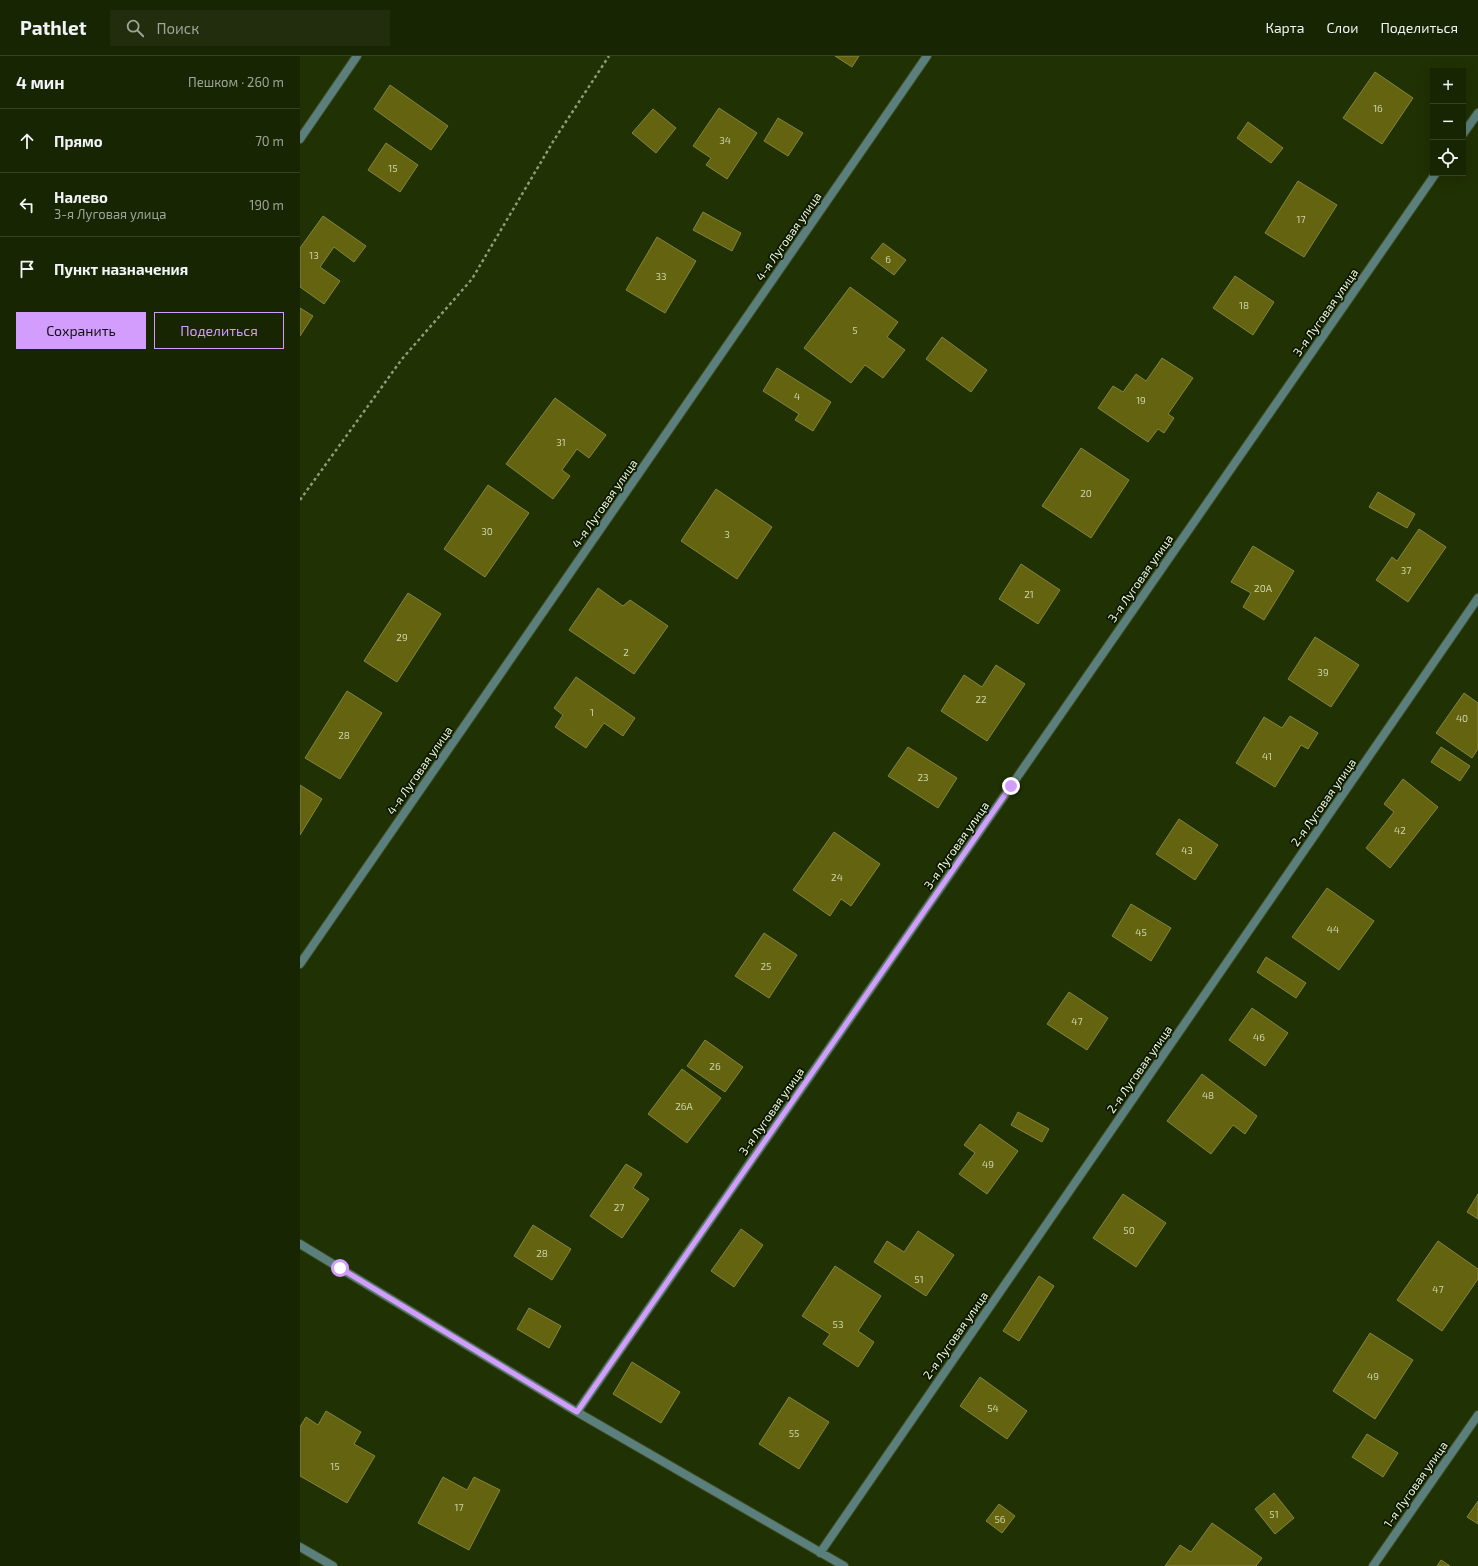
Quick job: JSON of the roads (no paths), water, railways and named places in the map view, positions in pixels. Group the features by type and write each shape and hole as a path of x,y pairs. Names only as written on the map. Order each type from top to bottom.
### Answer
{"street":[{"path":"300,139 357,56"},
{"name":"4-я Луговая улица","path":"300,964 927,56"},
{"path":"1466,130 1478,113"},
{"name":"3-я Луговая улица","path":"577,1412 1434,176"},
{"name":"2-я Луговая улица","path":"820,1553 1478,598"},
{"path":"300,1244 577,1412 844,1566"},
{"name":"1-я Луговая улица","path":"1373,1566 1478,1415"},
{"path":"300,1547 333,1566"}]}
